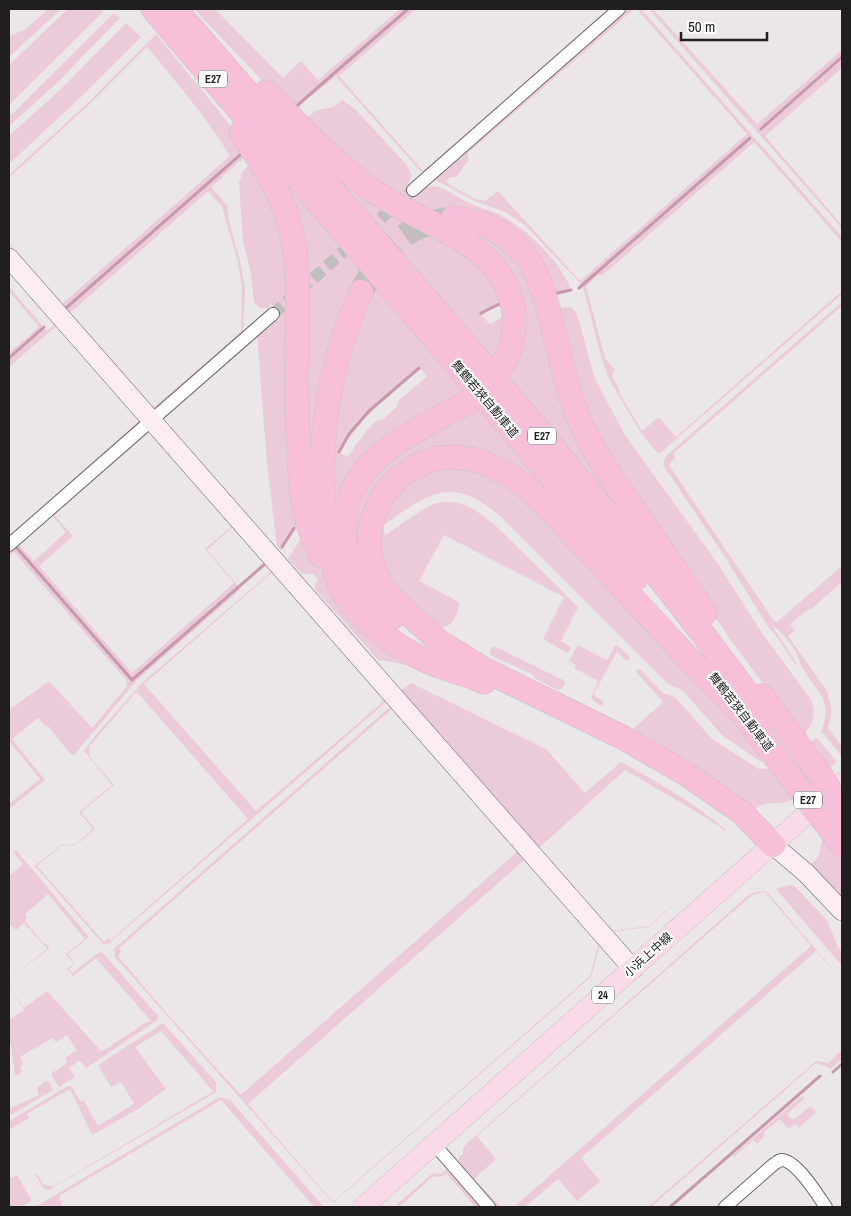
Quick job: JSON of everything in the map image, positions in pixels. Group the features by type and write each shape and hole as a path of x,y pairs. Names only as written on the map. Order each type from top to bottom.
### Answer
{"highway":[{"path":"140,9 209,92 279,143 342,166 371,189 402,209 460,239 482,254 497,269 508,288 514,313 514,338 510,352 503,365"},
{"name":"舞鶴若狭自動車道","path":"153,9 474,354 682,607 785,746 842,818"},
{"name":"舞鶴若狭自動車道","path":"175,9 279,143 746,717 785,746 842,845"},
{"path":"184,9 279,143"},
{"path":"279,143 270,177 284,209 292,235 296,259 298,284 298,436 303,500 309,527 317,547 344,593 359,613 398,645 434,664 468,674 627,754 680,786 732,822 773,845"},
{"path":"453,218 474,221 494,229 510,240 529,262 537,275 546,298 566,381 576,412 592,447 742,669 785,746 821,776 842,811"},
{"path":"344,593 336,574 325,519 322,480 323,436 328,395 338,354 361,292"},
{"path":"468,402 408,435 380,454 362,474 355,486 347,510 344,539 350,566 370,599 386,613 485,670 624,738 680,770 741,812 773,845"},
{"path":"441,643 395,602 384,589 376,574 369,551 370,528 372,517 383,495 398,476 418,464 437,458 469,459 484,463 503,472 538,498 688,659 746,717"}],"main road":[{"name":"小浜上中線","path":"363,1207 842,783"}],"street":[{"path":"413,190 619,9"},
{"path":"9,258 633,969"},
{"path":"9,545 273,314"},
{"path":"773,845 802,869 842,911"},
{"path":"434,1144 489,1207"},
{"path":"725,1207 781,1160 789,1163 803,1175 826,1207"}],"shaded area":[{"path":"48,9 61,9 9,57 9,36 26,29"},
{"path":"68,9 99,9 103,12 9,105 9,65"},
{"path":"194,9 215,9 283,78 301,61 318,80 400,9 416,9 339,76 423,171 608,9 612,9 424,173 421,172 336,76 304,102 294,114"},
{"path":"626,9 637,9 641,9 842,237 842,242 754,142 603,275 598,275 586,286 605,358 615,370 612,376 620,391 619,393 642,431 659,417 676,437 842,291 842,294 660,453 657,453 641,433 609,379 602,360 583,286 525,225 505,212 473,200 435,178","holes":["637,9 747,134 580,281 498,191 485,201 475,199 446,181 451,177 457,177 468,160 468,153 633,10"]},
{"path":"649,9 653,9 757,124 842,50 842,68 765,136 842,225 842,228"},
{"path":"114,13 120,18 56,84 9,126 9,117"},
{"path":"126,23 141,37 84,94 9,164 9,136 61,89"},
{"path":"156,34 222,115 249,153 211,187 227,205 229,221 240,261 245,289 243,334 154,412 9,250 9,244 62,304 230,156 201,113 147,47 92,102 9,178 9,175 91,100","holes":["208,191 222,207 238,262 242,289 241,332 152,409 69,314"]},
{"path":"341,101 344,101 357,111 406,164 412,176 407,185 416,193 431,186 438,187 471,204 507,219 530,236 551,257 567,280 572,291 552,296 534,258 396,199 302,121 317,110 334,107"},
{"path":"301,143 469,252 506,304 490,310 482,316 490,324 503,317 522,325 456,229 484,231 525,266 554,362 680,587"},
{"path":"254,160 283,222 315,560 335,593 412,666 379,661 315,589 318,579 314,574 302,574 288,559 302,536 296,529 282,550 277,546 267,465 257,334 277,320 271,304 268,308 260,308 254,302 251,274 243,242 239,183 243,171"},
{"path":"282,177 589,535 537,488 422,456 355,556 356,500 407,428 339,523 328,474 357,287 318,530","holes":["421,369 427,377 400,399 396,408 383,419 374,422 348,457 340,453 365,418 387,397"]},
{"path":"9,287 47,331 57,323 143,420 9,539 9,533 11,534 140,420 56,326 9,367 9,353 39,327 9,291"},
{"path":"842,302 842,306 674,453 675,458 669,465 774,621 777,622 842,566 842,582 811,609 790,624 795,630 788,636 827,691 832,711 828,728 842,747 842,756 821,731 825,721 825,704 803,669 793,647 775,627 774,629 798,668 767,625 725,557 663,465 666,456"},
{"path":"568,307 577,314 595,379 625,435 718,564 760,630 811,700 813,715 811,724 802,736 735,646 637,503 583,411 556,309"},
{"path":"150,429 235,525 207,550 241,589 137,680 74,755 71,755 48,726 46,727 38,718 12,739 45,780 9,809 9,804 40,779 9,741 9,710 49,681 92,728 127,686 126,680 14,552 9,556 9,552 18,544 34,561 66,532 51,514","holes":["149,432 152,433 233,525 205,549 234,583 132,673 39,566 73,536 54,515"]},
{"path":"458,464 506,481 674,650 767,762 760,761 723,736 682,690 668,684 501,517 484,504 468,496 454,492 427,497 383,526 385,535 433,504 455,502 468,506 478,512 495,525 578,607 561,641 571,647 568,653 543,639 564,597 444,535 419,581 457,601 459,604 457,612 452,623 441,627 418,612 380,565 382,511 414,474"},
{"path":"273,570 276,570 383,691 386,702 108,944 103,944 35,866 61,845 76,844 93,829 79,812 112,785 84,751 142,683","holes":["272,573 275,573 290,589 381,692 384,701 256,811 144,684","136,692 248,819 111,940 108,938 104,942 37,866 61,846 76,845 95,829 81,812 114,785 90,757 89,747"]},
{"path":"578,645 607,660 617,645 629,656 630,659 627,661 617,652 594,693 595,696 603,701 603,705 600,706 591,698 598,681 574,668 576,665 569,661"},
{"path":"494,646 565,681 564,685 558,690 534,678 534,675 490,655 490,650"},
{"path":"640,669 663,693 675,697 712,739 759,769 775,768 797,796 786,802 765,804 754,810 632,730 663,702 636,672"},
{"path":"411,683 546,749 585,793 621,762 688,801 725,829 725,833 723,829 700,814 625,770 539,848 611,931 649,926 717,866 649,927 609,932 399,691"},
{"path":"392,705 601,942 591,977 333,1203 115,957 114,949","holes":["393,708 518,851 241,1095 168,1015 118,956 121,952 119,948","524,860 527,861 599,943 590,976 333,1202 248,1104"]},
{"path":"817,738 837,762 827,770 807,744"},
{"path":"824,832 842,857 842,897 811,864 818,858"},
{"path":"16,850 89,937 68,954 75,964 69,969 72,973 100,952 103,953 158,1016 158,1019 153,1023 86,1068 80,1060 69,1068 75,1077 59,1087 52,1073 67,1063 65,1058 77,1050 67,1035 56,1042 52,1038 20,1057 23,1064 20,1067 22,1072 15,1076 9,1042 9,1020 24,1010 9,987 24,1008 47,991 101,1051 151,1021 96,958 73,976 67,969 74,964 66,954 85,939 48,894 25,914 27,918 25,921 43,943 48,945 49,949 9,979 47,949 24,923 16,930 9,924 9,876 23,864 13,852"},
{"path":"790,885 795,887 827,920 842,953 842,966 776,889"},
{"path":"766,891 842,980 816,951 581,1158 600,1181 577,1201 558,1179 525,1207 514,1207 811,946 765,892 752,895 477,1136 496,1159 474,1179 501,1207 497,1207 461,1166 458,1158 463,1154 463,1147 751,893"},
{"path":"163,1023 216,1082 216,1092 49,1190 44,1189 35,1174 37,1174 44,1185 53,1187 213,1091 161,1031 135,1047 166,1089 138,1109 92,1135 70,1089 27,1114 29,1118 9,1130 9,1121 68,1086 72,1087 80,1101 84,1101 98,1126 134,1104 121,1082 111,1087 98,1065"},
{"path":"842,1050 842,1059 830,1069 816,1063 651,1207 648,1207 816,1061 828,1063"},
{"path":"46,1080 53,1090 9,1116 9,1109 39,1095 37,1088"},
{"path":"802,1096 805,1098 787,1114 793,1120 811,1106 816,1112 799,1128 795,1124 788,1129 780,1119 765,1131 764,1136 757,1144 753,1140 734,1157 732,1156"},
{"path":"220,1097 230,1100 324,1207 314,1207 221,1100 59,1196 62,1204 60,1207 35,1207"},
{"path":"447,1170 480,1207 475,1207 446,1173 443,1176 432,1177 399,1207 394,1207 432,1174 442,1173"},
{"path":"17,1175 31,1201 20,1207 9,1207 9,1179"}],"waterway":[{"path":"293,109 408,9"},
{"path":"761,129 842,57"},
{"path":"579,288 750,138"},
{"path":"66,308 240,155"},
{"path":"553,294 571,290"},
{"path":"481,313 501,303"},
{"path":"9,358 44,327"},
{"path":"339,452 349,434 369,411 419,368"},
{"path":"282,547 294,528"},
{"path":"17,548 132,680 266,563"},
{"path":"833,1072 842,1064"},
{"path":"670,1207 820,1076"}],"tunnel":[{"path":"273,314 413,190"},
{"path":"361,292 376,266 394,244 417,228 447,219"}]}
